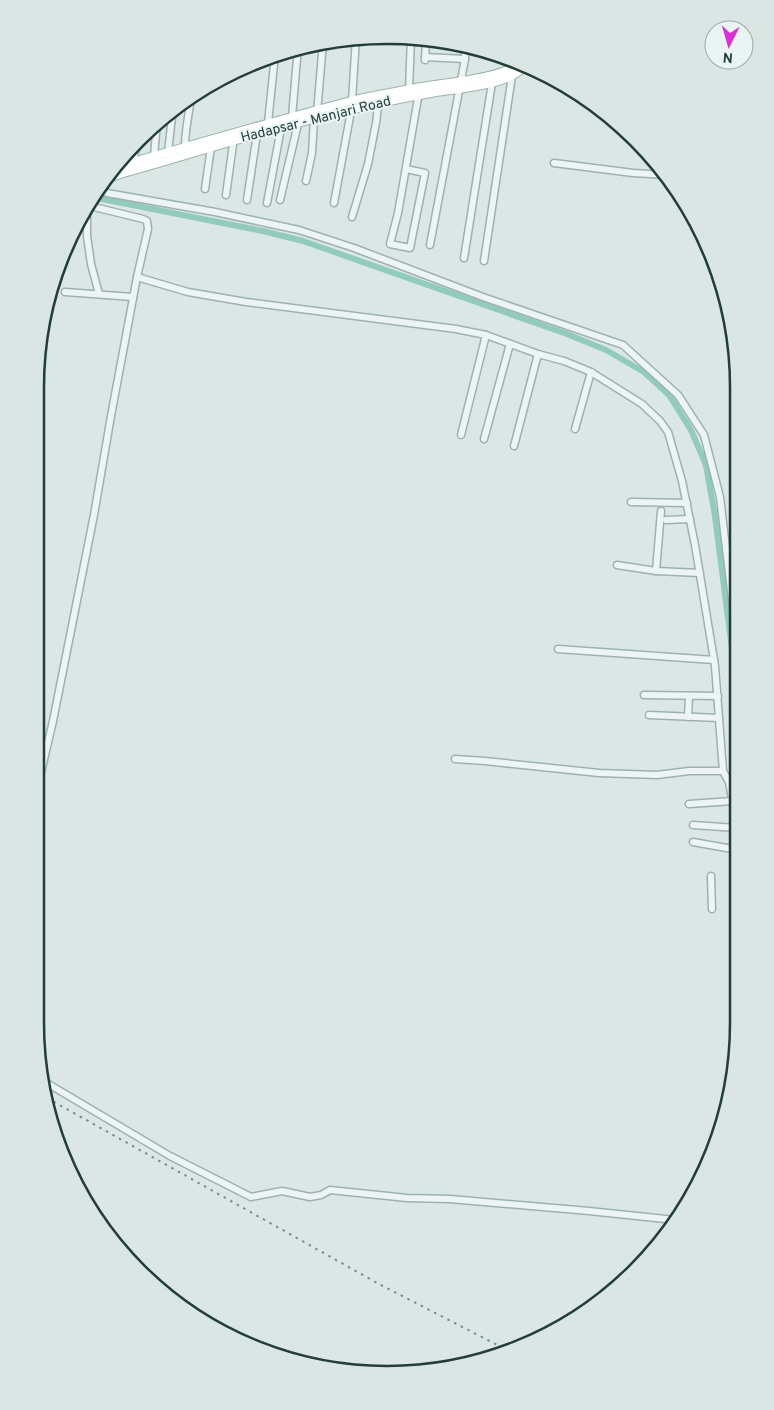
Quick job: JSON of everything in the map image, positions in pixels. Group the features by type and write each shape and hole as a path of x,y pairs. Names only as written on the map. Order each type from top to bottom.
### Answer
{"main road":[{"name":"Hadapsar - Manjari Road","path":"118,175 234,137 257,134 298,124 352,101 379,99 419,91 460,80 500,73 512,68"},
{"name":"Hadapsar - Manjari Road","path":"126,164 168,152 211,147 268,123 292,117 317,116 351,111 379,99 410,90 459,89 512,76 519,70"}],"street":[{"path":"410,90 411,44"},
{"path":"352,101 355,45"},
{"path":"426,46 425,58 465,59"},
{"path":"306,180 317,116 322,50"},
{"path":"430,245 465,52"},
{"path":"292,117 297,55"},
{"path":"268,123 274,63"},
{"path":"484,261 512,76"},
{"path":"464,258 492,82"},
{"path":"406,169 425,173 410,248 390,244 398,213 419,91"},
{"path":"352,218 368,164 379,99"},
{"path":"188,151 185,130 187,128 190,107"},
{"path":"334,203 351,111"},
{"path":"168,152 172,120"},
{"path":"280,200 298,124"},
{"path":"267,203 281,128"},
{"path":"154,156 156,133"},
{"path":"247,200 257,134"},
{"path":"226,196 234,137"},
{"path":"205,189 211,147"},
{"path":"134,162 135,154"},
{"path":"554,163 657,175"},
{"path":"105,192 215,212 299,230 354,248 483,297 623,345 678,395 704,435 720,496 730,582"},
{"path":"44,759 94,515 133,297 148,229 147,221 143,219 94,208"},
{"path":"87,220 91,264 99,294"},
{"path":"137,277 188,292 246,302 456,329 486,336 538,354 564,360 591,372 642,404 660,421 668,432 687,503 714,660 723,772 730,787"},
{"path":"65,292 133,297"},
{"path":"461,435 486,336"},
{"path":"484,439 510,344"},
{"path":"514,446 538,354"},
{"path":"575,429 591,372"},
{"path":"631,502 687,503"},
{"path":"656,570 661,511"},
{"path":"666,520 690,519"},
{"path":"617,565 700,573"},
{"path":"558,649 714,660"},
{"path":"644,695 718,696"},
{"path":"688,717 689,696"},
{"path":"649,714 719,718"},
{"path":"454,759 598,773 657,775 689,771 723,772"},
{"path":"689,804 730,801"},
{"path":"693,825 730,829"},
{"path":"692,842 730,849"},
{"path":"711,876 712,909"},
{"path":"49,1085 170,1156 251,1197 282,1191 310,1197 330,1190 668,1219"}],"waterway":[{"path":"100,199 263,231 303,241 567,334 606,350 644,372 669,395 691,430 706,465 715,516 730,633"}],"railway":[{"path":"53,1101 379,1284 501,1347"}]}
